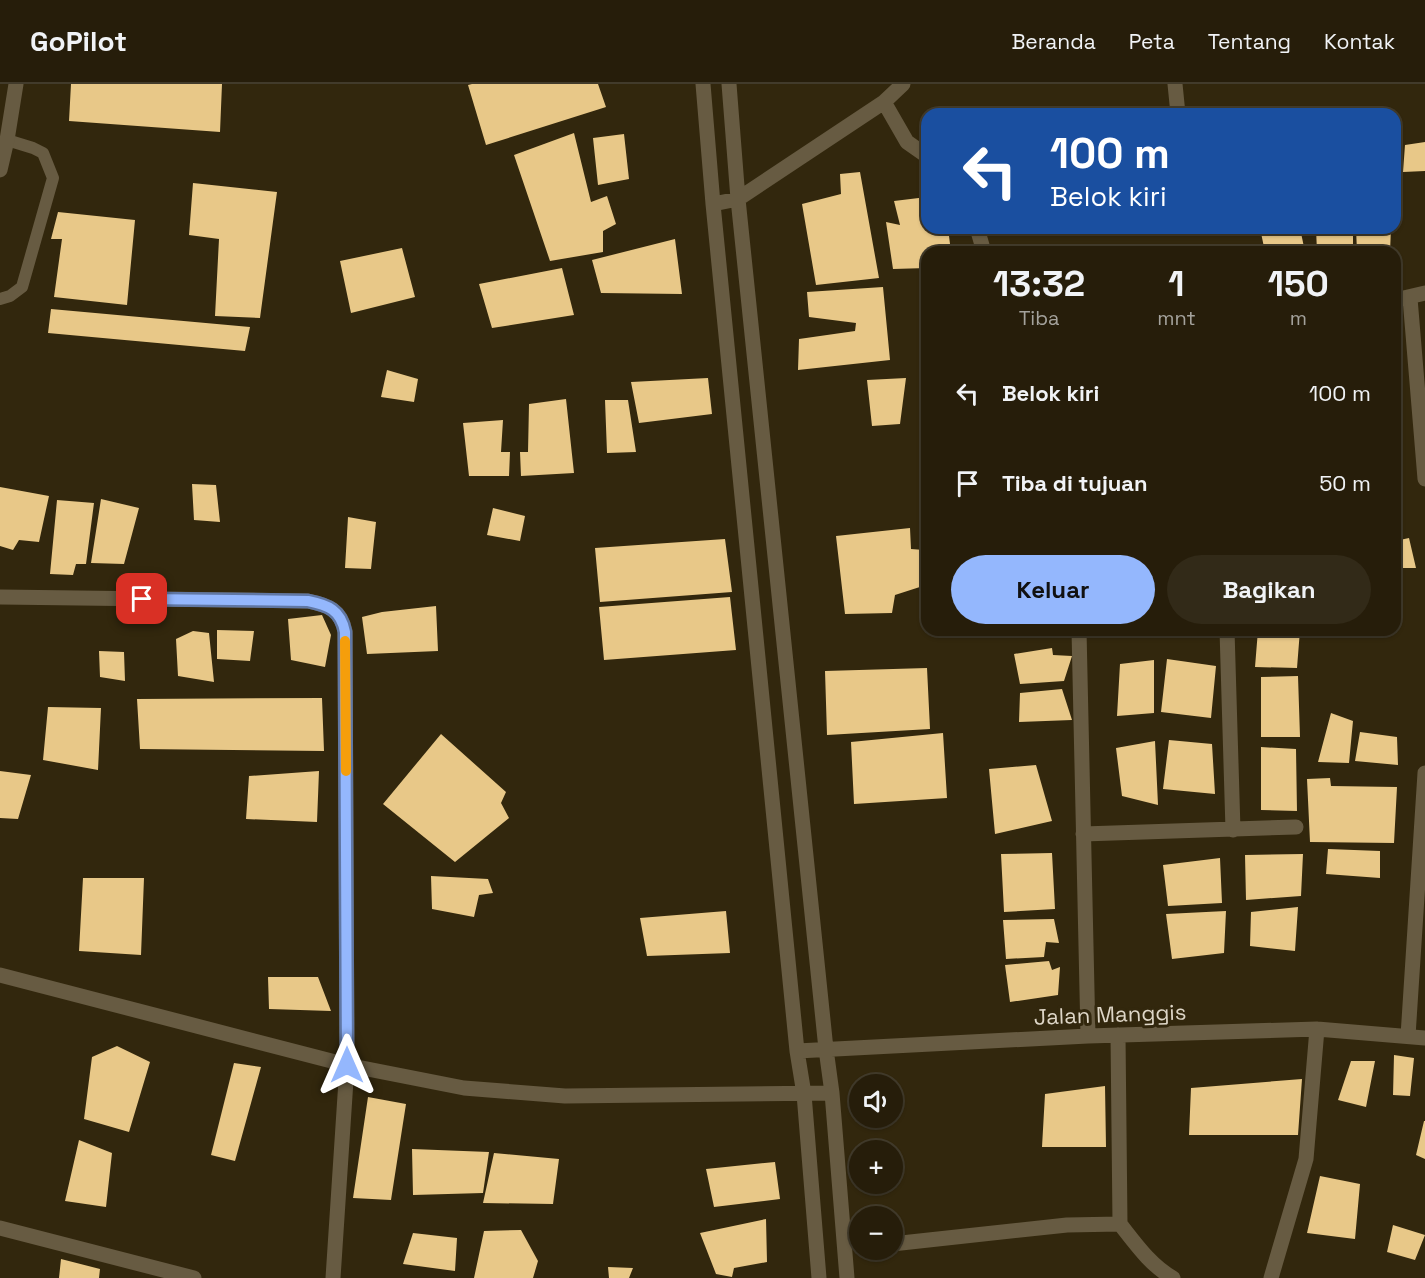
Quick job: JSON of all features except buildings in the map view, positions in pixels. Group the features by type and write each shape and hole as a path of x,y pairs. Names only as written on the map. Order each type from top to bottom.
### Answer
{"street":[{"path":"0,170 16,84"},
{"path":"703,84 796,1051 804,1094 819,1278"},
{"path":"729,84 738,199 825,1048 849,1225"},
{"path":"713,204 738,199 884,102 903,84"},
{"path":"1175,84 1177,108"},
{"path":"884,102 907,142 921,152"},
{"path":"1410,297 1425,479"},
{"path":"0,597 308,601 339,614 343,621 345,632 347,1065 333,1278"},
{"path":"1079,636 1088,1036"},
{"path":"1227,636 1233,830"},
{"path":"1408,1036 1425,773"},
{"path":"1083,834 1296,827"},
{"path":"0,975 347,1065 464,1088 565,1096 832,1092"},
{"path":"1271,1278 1306,1159 1317,1029"},
{"name":"Jalan Manggis","path":"796,1051 1088,1036 1317,1029 1425,1038"},
{"path":"1118,1035 1120,1224 1142,1251 1173,1278"},
{"path":"903,1243 1067,1225 1120,1224"},
{"path":"0,1228 194,1278"},
{"path":"847,1278 850,1260"}],"lane":[{"path":"0,299 10,296 22,287 53,178 43,153 7,140"}],"slow traffic":[{"path":"345,641 346,771"}],"route":[{"path":"142,599 308,601 330,608 339,614 343,621 345,632 347,1065"}]}
